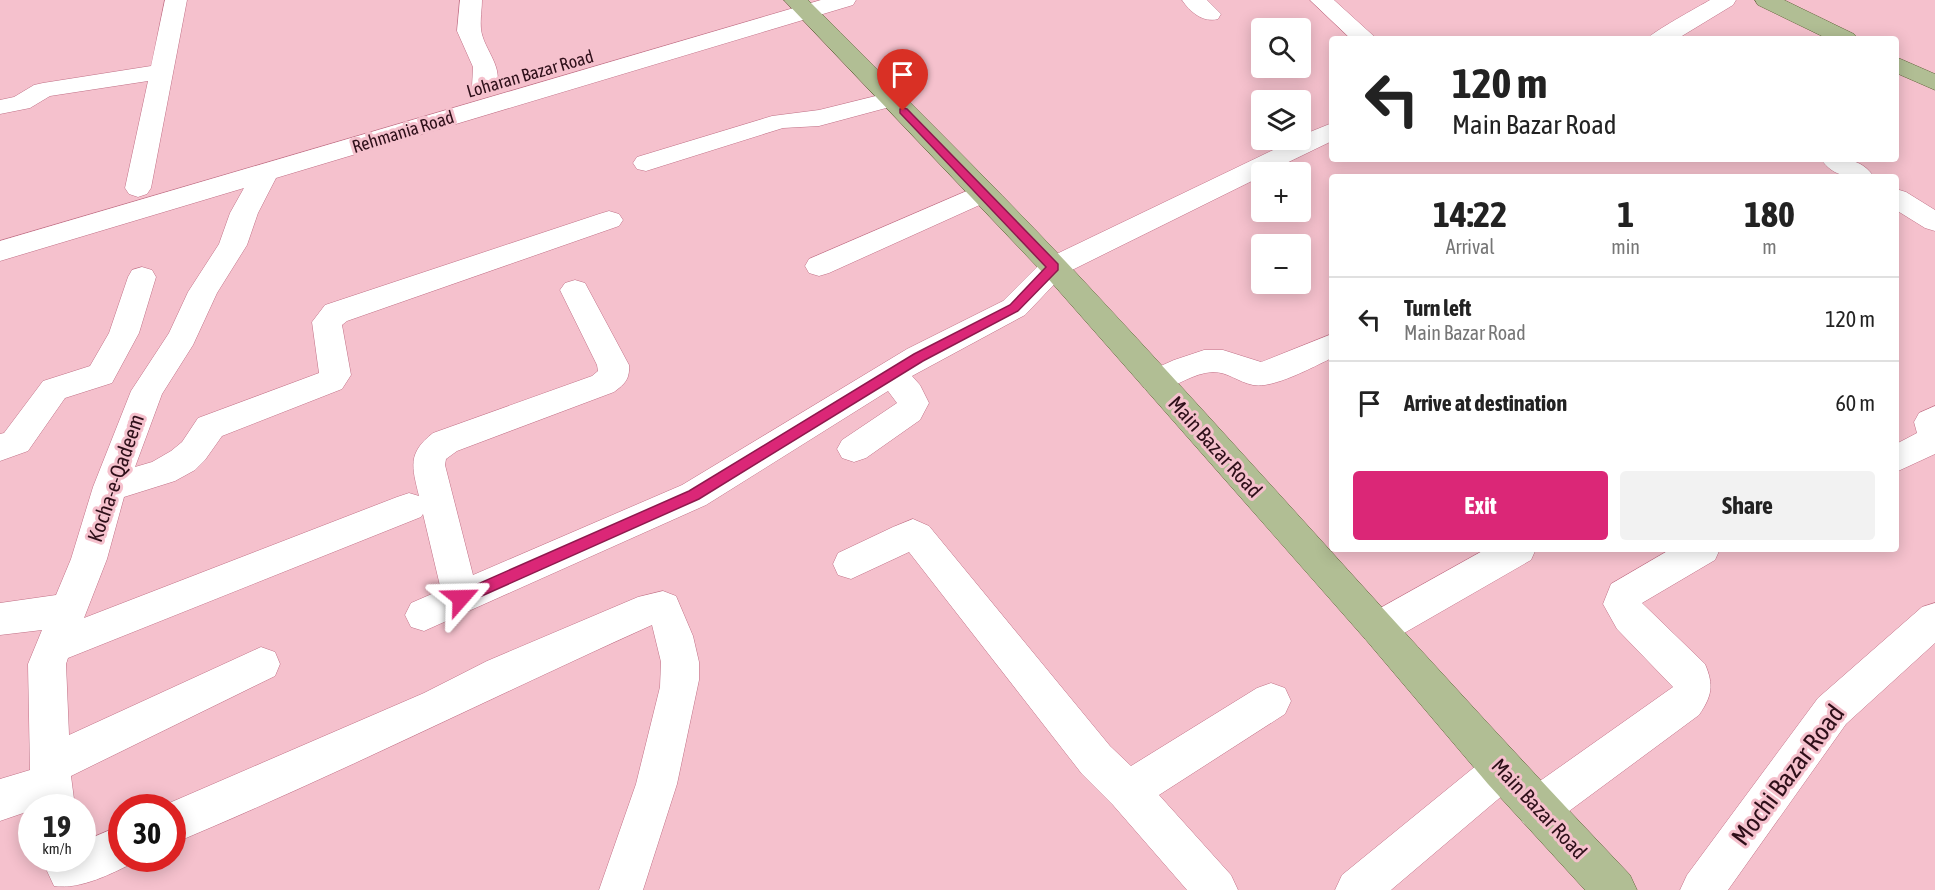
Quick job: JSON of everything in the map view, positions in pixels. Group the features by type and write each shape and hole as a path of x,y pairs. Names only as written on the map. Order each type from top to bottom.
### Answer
{"main road":[{"path":"1766,0 1840,36"},
{"name":"Main Bazar Road","path":"794,4 892,99 1053,267 1379,628 1502,770 1616,890"},
{"path":"1899,65 1935,83"}],"street":[{"path":"138,188 176,0"},
{"path":"471,0 469,31 485,67 484,87"},
{"name":"Loharan Bazar Road","path":"0,228 484,87 794,4 845,0"},
{"path":"1321,0 1362,36"},
{"path":"1665,36 1725,0"},
{"name":"Rehmania Road","path":"0,251 265,173 794,4"},
{"path":"0,107 21,103 43,90 162,71"},
{"path":"646,163 781,121 819,118 892,99"},
{"path":"424,615 694,495 918,357 1014,308 1053,267 1329,132"},
{"path":"1838,162 1856,174"},
{"name":"Kocha-e-Qadeem","path":"52,785 47,664 89,559 110,487 147,391 182,337 203,292 233,245 244,213 265,173"},
{"path":"819,266 983,193"},
{"path":"1899,200 1935,222"},
{"path":"110,487 172,468 193,452 203,433 210,427 331,381 335,375 327,322 336,314 609,220"},
{"path":"0,448 16,442 54,389 101,375 124,333 142,277"},
{"path":"461,598 428,465 432,452 445,442 603,384 614,376 613,365 575,290"},
{"path":"1156,381 1199,361 1215,359 1236,364 1255,374 1269,372 1329,346"},
{"path":"855,449 909,411 913,403 909,394 892,374"},
{"path":"1899,457 1935,439 1930,422 1935,419"},
{"path":"53,647 409,507"},
{"path":"851,564 905,537 913,534 917,536 1096,760 1128,791 1216,890"},
{"path":"1379,628 1513,552"},
{"path":"1538,808 1685,702 1693,690 1691,677 1630,617 1621,604 1624,595 1697,552"},
{"path":"186,817 438,706 501,674 651,609 663,607 669,615 681,668 680,675 663,760 640,843 621,890"},
{"path":"0,619 68,610"},
{"name":"Mochi Bazar Road","path":"1702,890 1832,711 1935,618"},
{"path":"0,800 52,785 261,664"},
{"path":"1128,791 1271,701"},
{"path":"1358,890 1502,770"},
{"path":"69,873 108,853"}],"route":[{"path":"461,598 694,495 918,357 1014,308 1053,267 903,111"}]}
